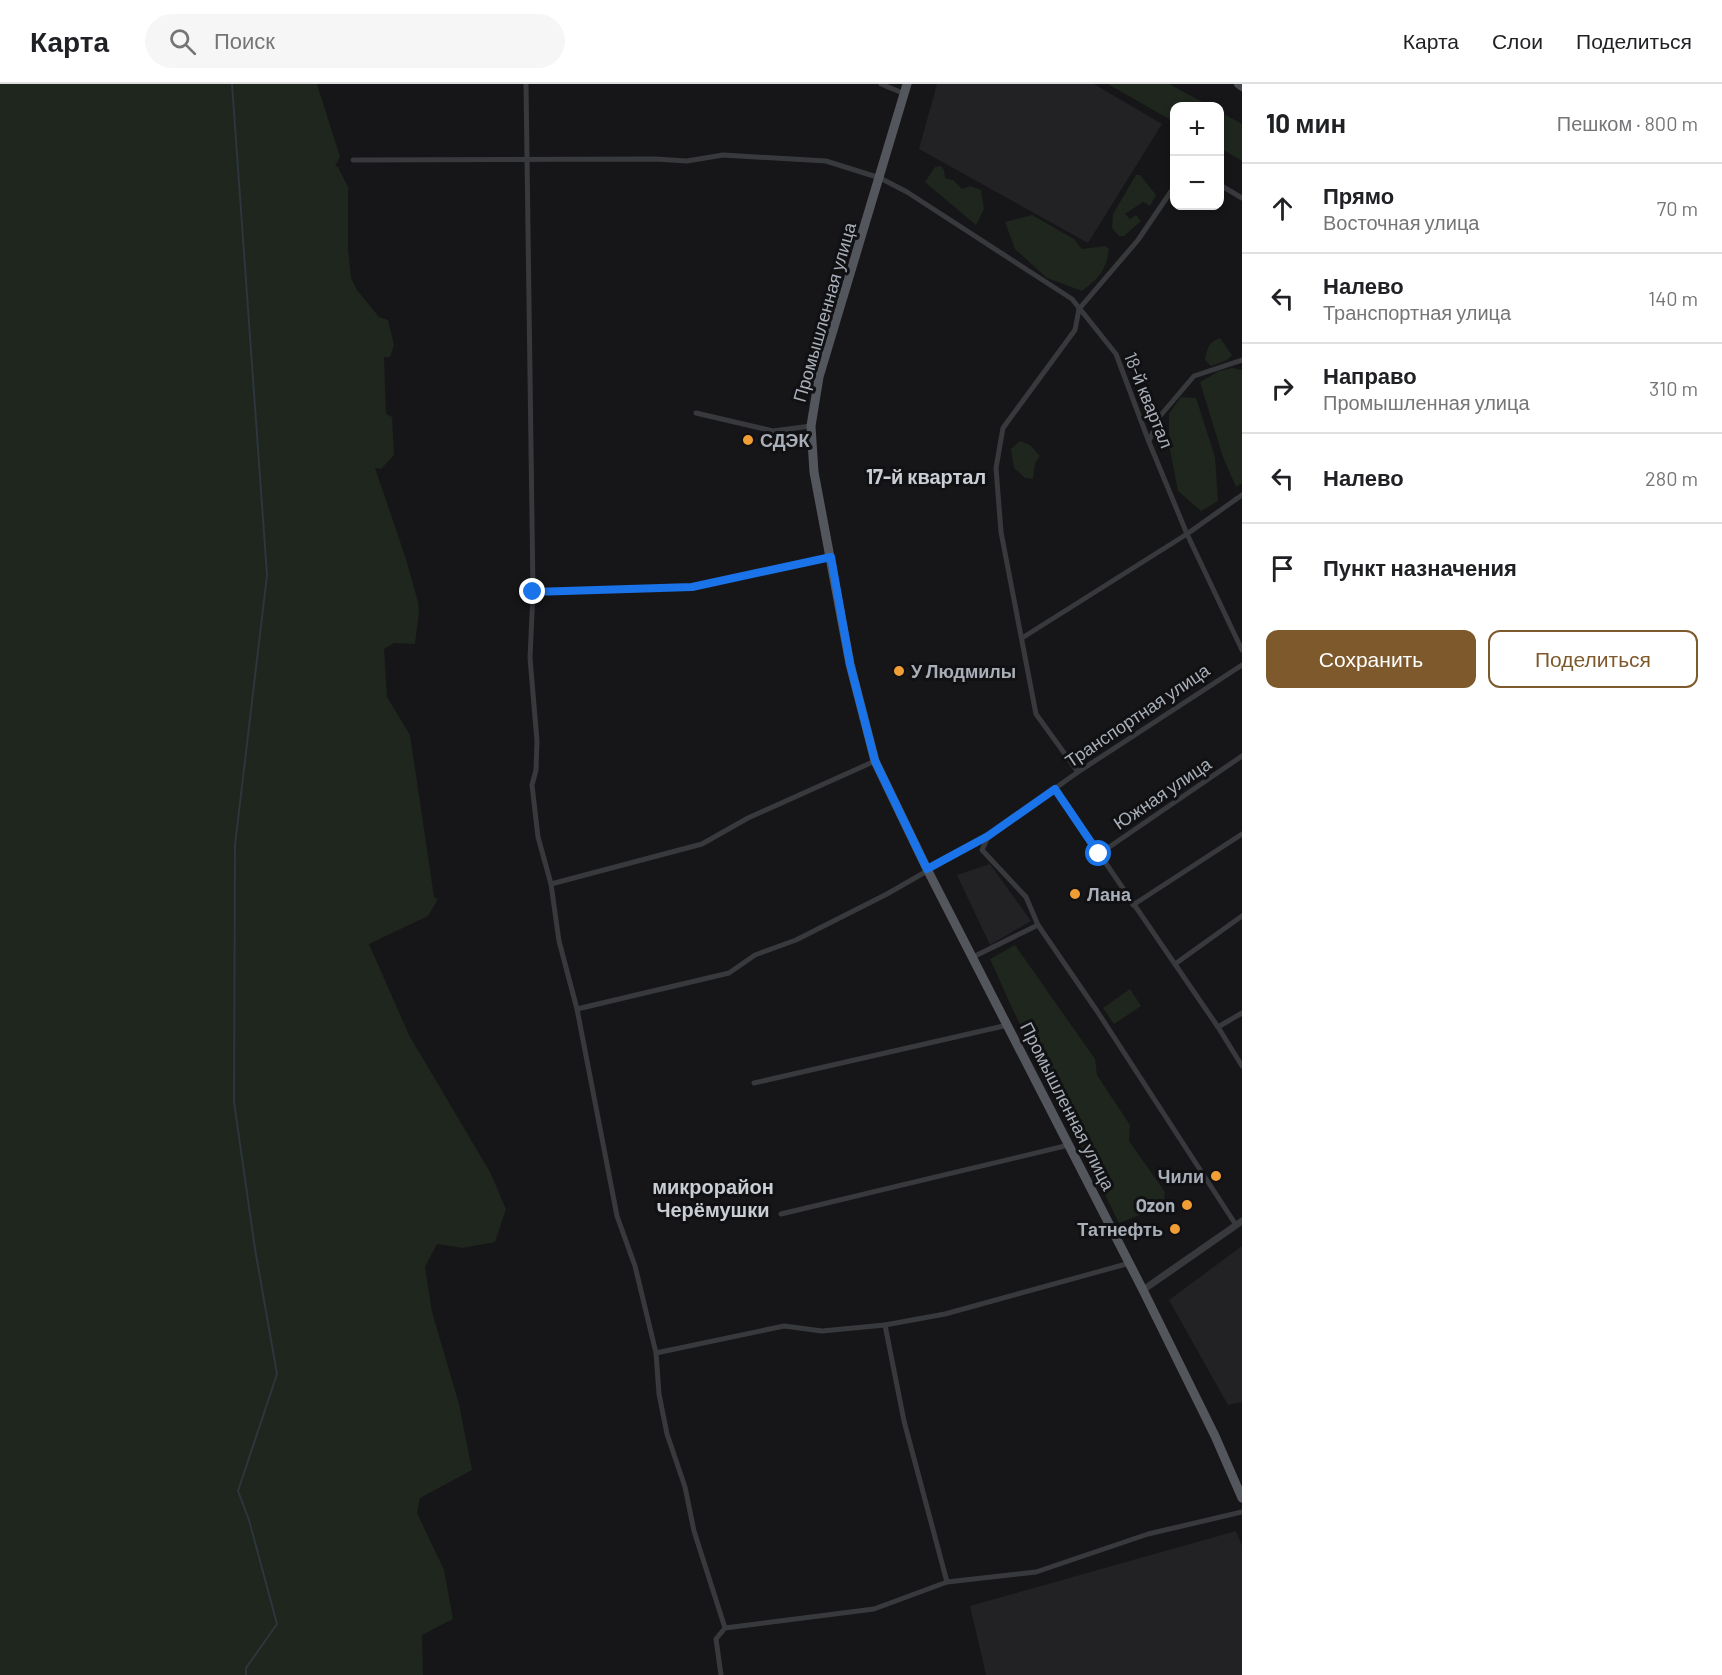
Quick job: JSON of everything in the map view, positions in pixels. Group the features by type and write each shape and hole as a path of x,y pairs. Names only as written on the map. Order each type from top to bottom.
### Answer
{"main road":[{"path":"1238,84 1242,87"},
{"name":"Промышленная улица","path":"906,89 819,377 811,426 814,472 850,664 875,761 927,869 1130,1263 1215,1436 1242,1498"}],"street":[{"path":"526,84 533,592 530,658 537,741 536,770 532,785 538,837 551,884 559,941 577,1009 617,1216 635,1266 656,1353 659,1394 667,1434 685,1487 694,1531 725,1628"},
{"path":"881,84 906,89"},
{"name":"18-й квартал","path":"352,160 655,159 687,161 723,155 826,160 880,178 907,192 1072,299 1116,354 1187,534 1242,650"},
{"path":"1224,187 1242,198"},
{"path":"1078,772 1036,714 1001,532 996,468 1003,428 1075,330 1079,309 1138,240 1170,193"},
{"path":"1149,442 1160,416 1194,376 1242,360"},
{"path":"696,413 772,431 811,426"},
{"path":"1022,638 1187,534 1242,495"},
{"path":"533,592 692,587 831,557"},
{"name":"Транспортная улица","path":"577,1009 729,973 755,955 816,930 887,894 988,836 1078,772 1242,665"},
{"name":"Южная улица","path":"1099,854 1242,756"},
{"path":"551,884 702,844 748,818 875,761"},
{"path":"1055,789 1218,1027 1242,1066"},
{"path":"1133,905 1242,834"},
{"path":"988,836 981,850 1026,897 1038,926 1239,1223 1143,1290"},
{"path":"1175,964 1242,916"},
{"path":"973,957 1038,926"},
{"path":"1218,1027 1242,1013"},
{"path":"754,1083 1008,1025"},
{"path":"781,1214 1069,1145"},
{"path":"656,1353 784,1326 822,1331 885,1325 945,1314 1130,1263"},
{"path":"885,1325 904,1421 947,1582"},
{"path":"721,1675 716,1639 725,1628 874,1609 947,1582 1036,1572 1148,1534 1242,1512"}],"shaded area":[{"path":"0,84 317,84 340,157 335,166 338,167 348,187 348,248 351,278 357,290 379,317 388,320 394,345 390,357 384,357 386,414 392,417 394,455 381,469 375,468 406,559 419,611 415,644 394,643 384,649 387,697 410,735 434,897 438,899 428,916 369,944 409,1035 490,1172 506,1209 495,1242 463,1248 437,1244 425,1267 432,1312 459,1404 472,1470 420,1498 417,1513 444,1570 453,1619 422,1635 423,1675 0,1675"},
{"path":"937,84 1094,84 1162,124 1088,243 919,149"},
{"path":"1108,84 1169,84 1203,102 1170,102 1170,120"},
{"path":"1224,114 1242,124 1242,161 1224,150"},
{"path":"941,166 945,178 953,180 962,189 970,186 981,190 984,209 976,225 925,182 935,167"},
{"path":"1136,175 1140,175 1156,195 1150,206 1143,202 1125,214 1130,219 1136,215 1141,221 1124,236 1119,236 1112,228 1113,214"},
{"path":"1032,215 1074,239 1082,249 1105,246 1109,249 1101,273 1082,291 1047,278 1015,249 1005,222"},
{"path":"1220,338 1232,355 1227,360 1211,366 1205,360 1207,349"},
{"path":"1233,368 1242,370 1242,483 1236,487 1223,457 1200,382 1219,371"},
{"path":"1181,397 1196,398 1215,457 1218,501 1201,511 1178,491 1169,445 1169,414"},
{"path":"1020,441 1030,445 1040,456 1035,463 1033,479 1025,478 1014,468 1011,449"},
{"path":"990,864 1031,921 990,945 957,875"},
{"path":"1015,945 1095,1059 1097,1075 1130,1125 1129,1141 1165,1192 1163,1206 1119,1223 990,959"},
{"path":"1130,989 1141,1006 1114,1024 1103,1008"},
{"path":"1242,1246 1242,1402 1228,1405 1169,1300"},
{"path":"1236,1531 1242,1546 1242,1675 986,1675 970,1606"}],"waterway":[{"path":"232,84 267,575 235,845 234,1102 255,1249 277,1374 238,1491 249,1520 277,1624 246,1668 246,1675"}],"place":[{"name":"СДЭК","path":"748,440"},
{"name":"У Людмилы","path":"899,671"},
{"name":"Лана","path":"1075,894"},
{"name":"Чили","path":"1216,1176"},
{"name":"Ozon","path":"1187,1205"},
{"name":"Татнефть","path":"1175,1229"}],"district":[{"name":"17-й квартал","path":"926,476"},
{"name":"микрорайон Черёмушки","path":"713,1198"}],"route":[{"path":"533,592 692,587 831,557 850,664 875,761 927,869 988,836 1055,789 1099,854"}]}
